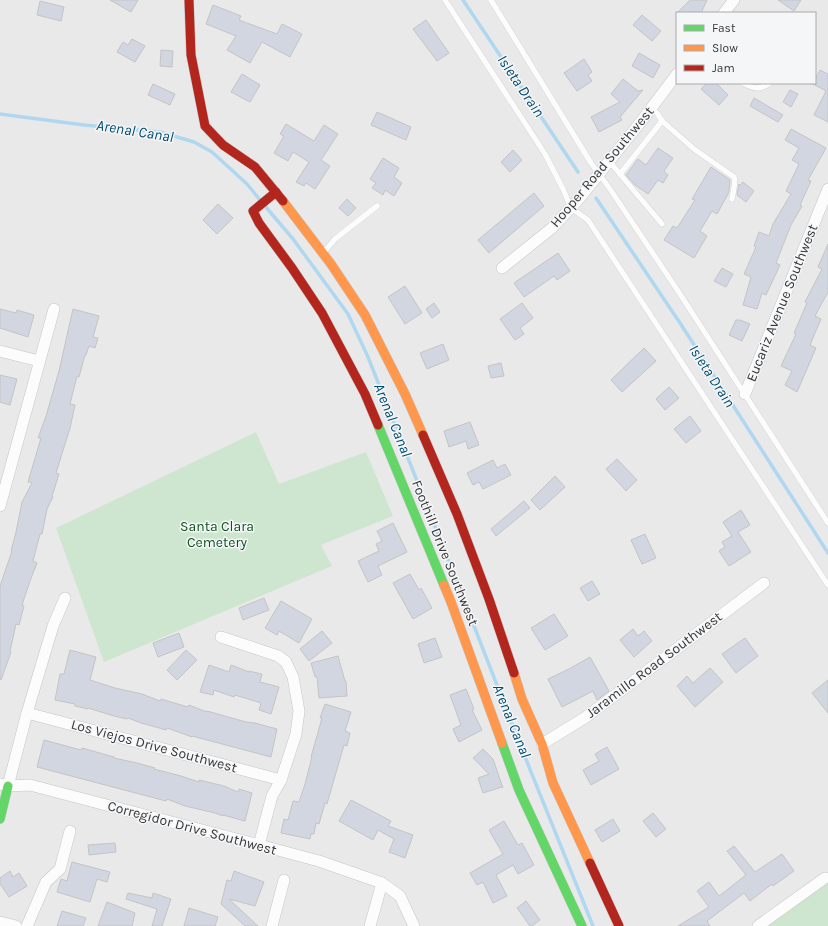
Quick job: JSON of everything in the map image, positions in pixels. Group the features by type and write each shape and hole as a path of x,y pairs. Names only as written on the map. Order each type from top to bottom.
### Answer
{"street":[{"name":"Foothill Drive Southwest","path":"189,0 191,55 205,126 224,145 255,167 274,194 323,253 365,315 405,394 457,514 489,599 522,699 542,744 554,783 619,926"},
{"path":"725,12 734,0"},
{"name":"Hooper Road Southwest","path":"502,268 552,228 571,208 676,75"},
{"name":"Eucariz Avenue Southwest","path":"744,394 828,190"},
{"name":"Foothill Drive Southwest","path":"274,194 253,211 259,223 292,268 322,313 365,394 452,602 519,790 582,926"},
{"path":"0,506 3,480 54,309"},
{"path":"0,351 39,361"},
{"name":"Jaramillo Road Southwest","path":"542,744 586,716 764,583"},
{"path":"0,819 4,785 27,713 52,626 65,598"},
{"path":"221,636 278,656 286,662 293,677 299,711 296,734 281,780 272,796 259,845"},
{"name":"Los Viejos Drive Southwest","path":"27,713 281,780"},
{"name":"Corregidor Drive Southwest","path":"4,785 30,785 259,845 382,883 400,896 414,926"},
{"path":"27,926 46,882 60,868 70,831"},
{"path":"758,926 825,878"},
{"path":"272,926 284,880"},
{"path":"370,926 382,883"},
{"path":"0,922 16,926"}],"lane":[{"path":"445,0 545,154 564,189 571,208 588,220 828,586"},
{"path":"491,0 583,150 632,221 828,523"},
{"path":"745,84 756,88 764,87 768,84"},
{"path":"651,108 662,121 694,149 734,177 735,183 732,199"},
{"path":"620,174 662,121"},
{"path":"609,160 662,224"},
{"path":"323,253 335,239 377,206"}],"green space":[{"name":"Santa Clara Cemetery","path":"256,432 279,484 366,452 393,516 321,545 332,566 104,662 56,528"},
{"path":"828,880 828,926 763,926"}],"building":[{"path":"110,0 138,0 131,12"},
{"path":"690,0 707,0 701,12 678,12"},
{"path":"778,0 801,0 794,11"},
{"path":"40,1 64,7 61,21 37,15"},
{"path":"213,5 241,16 239,20 277,34 282,24 302,34 290,57 262,42 250,63 227,50 236,36 206,24"},
{"path":"642,15 661,31 652,41 633,25"},
{"path":"426,20 449,53 437,61 413,29"},
{"path":"132,39 145,46 135,62 117,52 123,42 128,45"},
{"path":"161,50 173,51 172,67 160,66"},
{"path":"639,53 660,65 653,78 632,66"},
{"path":"584,59 592,72 588,75 592,81 577,91 564,73"},
{"path":"820,70 828,74 828,122 814,115 826,91 813,84 816,84 816,78"},
{"path":"242,74 260,85 250,102 231,92"},
{"path":"623,79 638,91 643,90 620,117 622,120 599,132 591,117 620,102 611,94"},
{"path":"153,84 175,94 170,105 148,95"},
{"path":"706,84 717,84 728,95 719,105 701,89"},
{"path":"790,90 798,94 791,107 783,102"},
{"path":"754,98 783,115 778,122 750,106"},
{"path":"377,112 411,127 406,140 371,125"},
{"path":"286,124 314,141 324,125 338,134 321,160 330,166 315,189 306,183 304,186 296,182 309,162 293,152 288,161 274,153 284,136 280,134"},
{"path":"791,129 826,148 808,180 811,181 800,205 802,206 791,225 776,263 780,265 766,295 762,293 757,309 743,305 751,277 744,274 756,247 754,246 759,232 769,236 773,224 791,194 786,191 799,164 792,160 799,148 785,140"},
{"path":"658,148 673,158 664,171 668,175 663,183 658,180 648,194 635,185 626,175 638,159 646,165"},
{"path":"513,150 522,160 510,172 501,162"},
{"path":"383,158 399,168 394,177 402,183 394,196 385,190 383,195 372,188 376,183 370,179"},
{"path":"711,167 730,180 729,190 717,214 712,211 700,231 707,236 694,258 664,240 673,226 677,228 695,200 692,199"},
{"path":"743,182 754,191 746,202 737,195 739,184 740,185"},
{"path":"534,193 544,206 489,253 478,240"},
{"path":"347,199 356,208 348,216 339,208"},
{"path":"218,204 233,218 217,234 203,220"},
{"path":"828,244 828,292 815,316 821,319 810,345 816,348 797,392 785,385 792,371 781,366 796,334 794,333 807,303 805,302 822,269 818,267"},
{"path":"558,253 570,271 557,280 554,276 524,297 514,283"},
{"path":"722,268 733,274 726,287 714,281"},
{"path":"405,286 422,313 405,324 388,297"},
{"path":"434,303 440,312 432,318 426,309"},
{"path":"522,303 533,318 520,328 524,334 515,340 500,319"},
{"path":"0,309 16,313 17,310 34,315 28,337 0,328"},
{"path":"73,309 99,316 93,337 98,338 95,348 89,346 79,377 77,376 70,404 75,405 70,428 56,473 59,474 52,496 53,497 47,509 42,534 40,534 33,561 37,563 22,605 24,606 19,625 16,624 11,652 1,680 0,586 12,551 22,502 32,483 28,482 41,438 38,438 59,371"},
{"path":"736,320 750,324 742,341 729,335"},
{"path":"443,344 449,360 427,369 420,353"},
{"path":"644,348 656,361 622,392 611,380"},
{"path":"501,363 504,376 491,378 488,366"},
{"path":"0,375 17,379 10,405 0,402"},
{"path":"669,387 679,398 665,410 656,399"},
{"path":"690,416 701,431 686,443 674,429"},
{"path":"470,422 479,445 468,449 466,441 449,447 444,431"},
{"path":"617,459 637,480 626,491 606,469"},
{"path":"493,460 497,468 505,464 511,475 483,489 479,482 473,485 467,473"},
{"path":"555,476 565,487 540,510 531,500"},
{"path":"524,501 530,508 496,536 491,529"},
{"path":"741,510 750,525 738,532 751,552 729,566 719,551 725,547 722,542 732,536 723,522"},
{"path":"393,523 407,552 378,566 382,575 368,582 358,561 379,551 376,544 382,541 377,531"},
{"path":"645,534 656,558 642,564 631,540"},
{"path":"410,574 419,590 421,588 432,608 413,619 393,583"},
{"path":"592,581 600,594 588,601 580,588"},
{"path":"264,598 269,610 243,620 239,608"},
{"path":"281,601 312,619 299,643 279,631 277,635 265,628"},
{"path":"554,614 568,636 545,650 531,628"},
{"path":"633,629 638,636 644,631 652,641 634,657 620,640"},
{"path":"322,631 332,643 309,661 300,649"},
{"path":"179,633 184,647 158,657 153,643"},
{"path":"435,638 442,657 424,663 418,644"},
{"path":"745,638 758,656 736,673 722,654"},
{"path":"70,650 96,657 90,680 115,688 142,694 160,701 161,699 188,707 189,705 207,712 277,729 271,757 192,737 167,728 166,730 128,718 114,716 88,708 75,706 75,704 55,700 60,674 64,674"},
{"path":"186,650 197,660 177,680 167,670"},
{"path":"338,656 346,681 347,696 319,698 317,677 315,677 311,663"},
{"path":"590,657 609,691 597,700 593,691 562,707 548,679"},
{"path":"209,665 229,672 231,665 249,672 262,674 260,682 279,687 271,714 259,710 261,703 235,695 234,697 214,690 213,695 200,692"},
{"path":"710,668 723,682 695,707 677,686 687,676 693,683"},
{"path":"828,680 828,713 812,693"},
{"path":"466,689 474,709 472,710 482,730 459,742 453,729 461,725 450,695"},
{"path":"325,704 351,712 345,731 350,733 347,746 344,745 327,804 325,803 319,824 316,823 314,834 311,834 310,839 281,833 284,819 288,820 293,801 299,802 322,718 320,718"},
{"path":"44,740 81,750 82,748 199,782 199,780 224,786 238,792 239,789 252,793 245,821 185,806 167,799 166,801 37,767"},
{"path":"607,747 619,769 591,785 583,770 599,761 595,754"},
{"path":"483,749 493,759 503,788 502,787 483,793 478,778 489,774 473,758"},
{"path":"351,800 391,821 388,826 413,835 405,858 389,852 394,839 378,830 373,840 339,821"},
{"path":"653,813 666,829 656,837 643,821"},
{"path":"613,819 620,831 602,842 595,830"},
{"path":"504,821 518,845 522,843 534,865 518,874 513,865 496,875 507,896 493,903 483,882 477,885 470,873 503,854 489,830"},
{"path":"115,843 116,852 89,855 88,845"},
{"path":"734,846 755,872 782,854 794,871 773,886 772,884 750,901 744,893 707,921 710,926 678,926 709,907 697,891 709,882 719,896 746,875 727,851"},
{"path":"72,862 110,872 107,882 97,879 90,902 57,892 61,879 67,881"},
{"path":"10,871 13,877 19,873 27,886 9,897 0,884 0,878"},
{"path":"234,871 264,882 255,906 229,899 258,926 245,926 221,904 227,880 231,881"},
{"path":"128,893 152,898 153,893 171,899 162,926 152,926 157,909 126,899"},
{"path":"526,901 540,920 532,926 530,926 517,908"},
{"path":"107,902 135,913 132,926 98,926"},
{"path":"189,908 218,917 215,926 184,926"},
{"path":"62,911 86,918 83,926 57,926"}],"waterway":[{"name":"Isleta Drain","path":"463,0 578,172"},
{"name":"Arenal Canal","path":"0,114 84,125 160,132 194,142 212,152 247,184 260,200"},
{"name":"Isleta Drain","path":"596,198 680,323 828,553"},
{"name":"Arenal Canal","path":"265,206 293,239 348,314 368,357 593,926"}],"traffic: fast":[{"path":"378,425 444,585"},
{"path":"502,743 519,790 582,926"},
{"path":"0,819 8,786"}],"traffic: slow":[{"path":"283,201 331,264 365,315 405,394 423,435"},
{"path":"444,585 502,743"},
{"path":"514,673 522,699 542,744 553,783 590,863"}],"traffic: jam":[{"path":"189,0 191,55 205,126 223,145 255,167 283,201"},
{"path":"276,192 253,211 259,223 292,268 322,313 365,394 378,425"},
{"path":"423,435 457,514 489,599 514,673"},
{"path":"590,863 619,926"}]}
